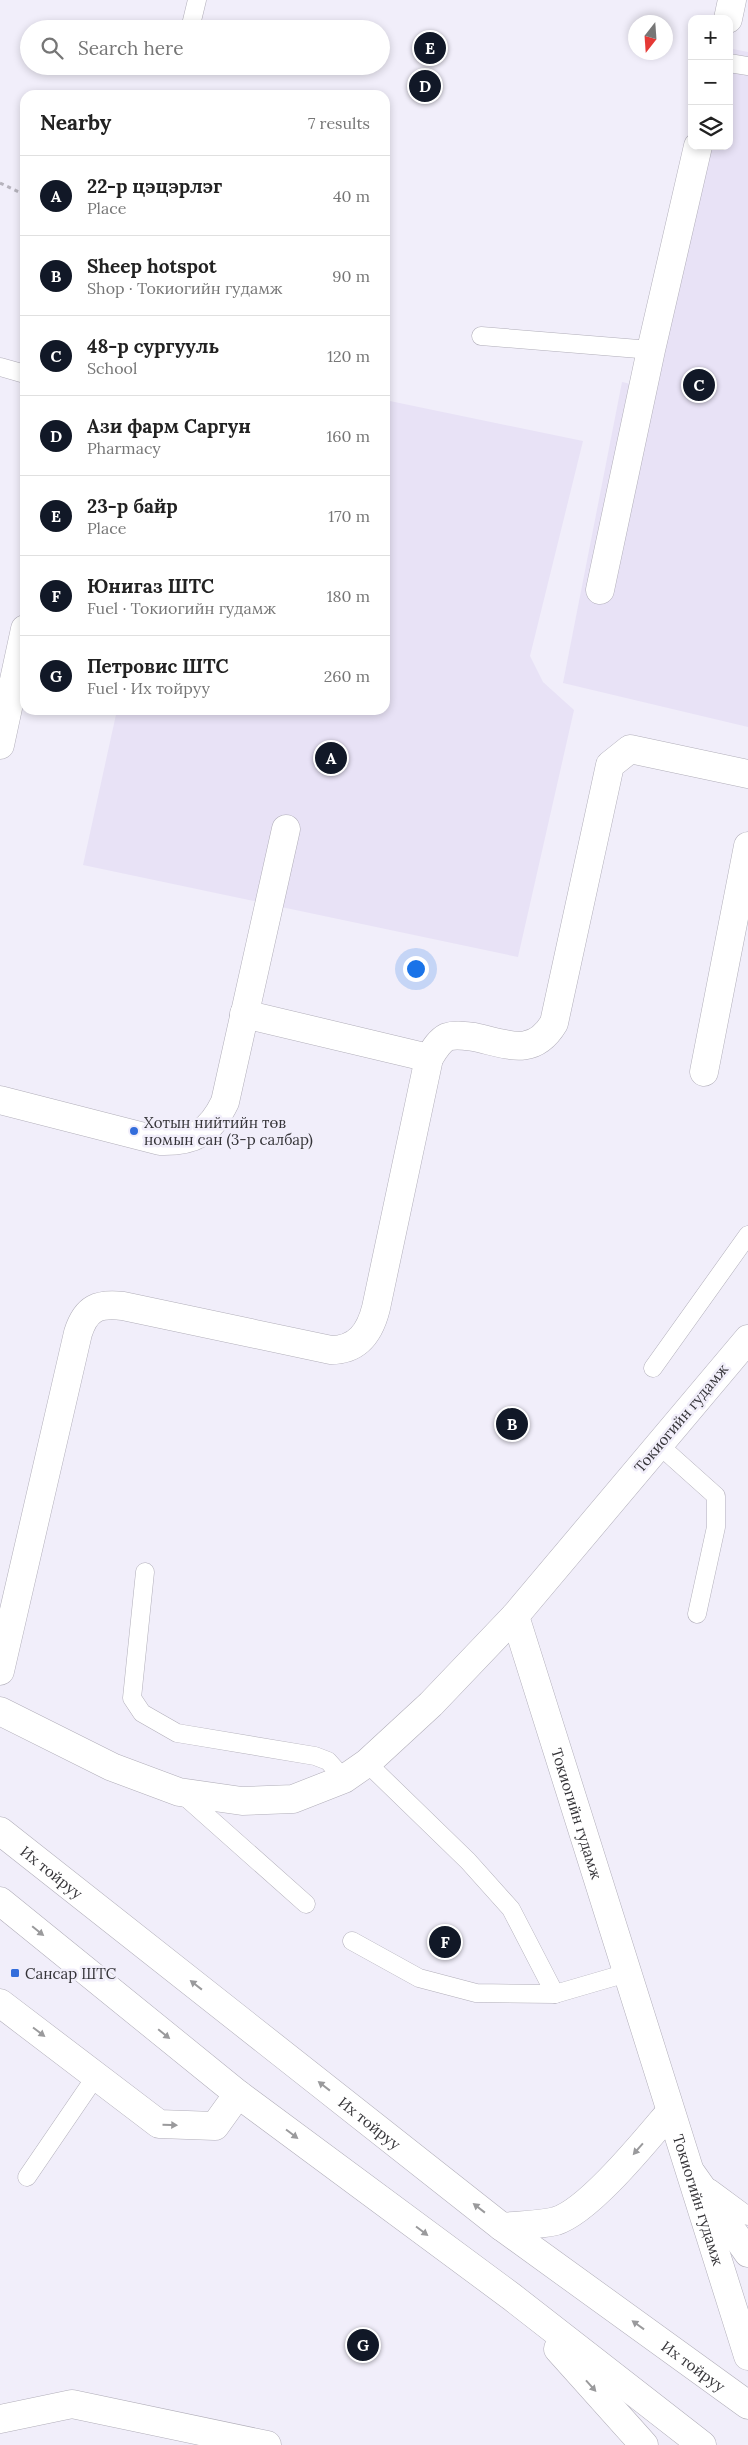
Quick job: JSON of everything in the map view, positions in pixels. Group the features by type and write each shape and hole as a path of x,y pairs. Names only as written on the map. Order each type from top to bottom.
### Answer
{"street":[{"path":"729,15 732,0"},
{"path":"600,590 651,350 697,150"},
{"path":"0,745 20,652"},
{"path":"0,1671 81,1323 96,1307 107,1304 331,1350 346,1348 360,1341 369,1328 376,1308 429,1058 437,1045 448,1037 463,1035 523,1047 536,1043 547,1035 554,1023 610,765 630,749 748,774"},
{"path":"0,1100 160,1142 176,1142 206,1132 217,1118 225,1102 286,829"},
{"path":"704,1072 748,846"},
{"path":"244,1014 429,1058"},
{"name":"Токиогийн гудамж","path":"748,1339 515,1616 748,2356"},
{"path":"0,1711 112,1767 179,1792 242,1800 293,1799 344,1779 367,1763 432,1704 515,1616"},
{"name":"Их тойруу","path":"0,1831 502,2226 748,2406"},
{"path":"0,1901 238,2094 512,2298 702,2445"},
{"path":"0,2003 159,2124 215,2126 238,2094"},
{"path":"502,2226 556,2221 572,2213 622,2168 670,2112"},
{"path":"692,2174 748,2253"},
{"path":"512,2298 644,2445"},
{"path":"0,2419 72,2404 267,2445"}],"lane":[{"path":"192,20 197,0"},
{"path":"733,63 748,66"},
{"path":"482,336 651,350"},
{"path":"0,367 20,373"},
{"path":"653,1368 748,1235"},
{"path":"659,1445 716,1496 716,1527 697,1614"},
{"path":"145,1572 132,1698 142,1714 177,1733 315,1756 328,1762 344,1779"},
{"path":"367,1763 468,1861 511,1909 554,1994"},
{"path":"179,1792 306,1904"},
{"path":"352,1941 419,1978 476,1993 554,1994 627,1973"},
{"path":"27,2177 96,2076"},
{"path":"692,2174 748,2216"}],"path":[{"path":"0,183 19,192"}],"shaded area":[{"path":"733,49 748,52 748,727 563,683 622,382 649,388 708,150 733,150"},
{"path":"390,401 583,441 530,656 543,682 574,710 518,957 83,865 116,715 390,715"}],"place":[{"name":"23-р байр","path":"430,48"},
{"name":"Ази фарм Саргун","path":"425,86"},
{"name":"48-р сургууль","path":"699,385"},
{"name":"22-р цэцэрлэг","path":"331,758"},
{"name":"Хотын нийтийн төв номын сан (3-р салбар)","path":"134,1131"},
{"name":"Sheep hotspot","path":"512,1424"},
{"name":"Юнигаз ШТС","path":"445,1942"},
{"name":"Сансар ШТС","path":"15,1973"},
{"name":"Петровис ШТС","path":"363,2345"}]}
